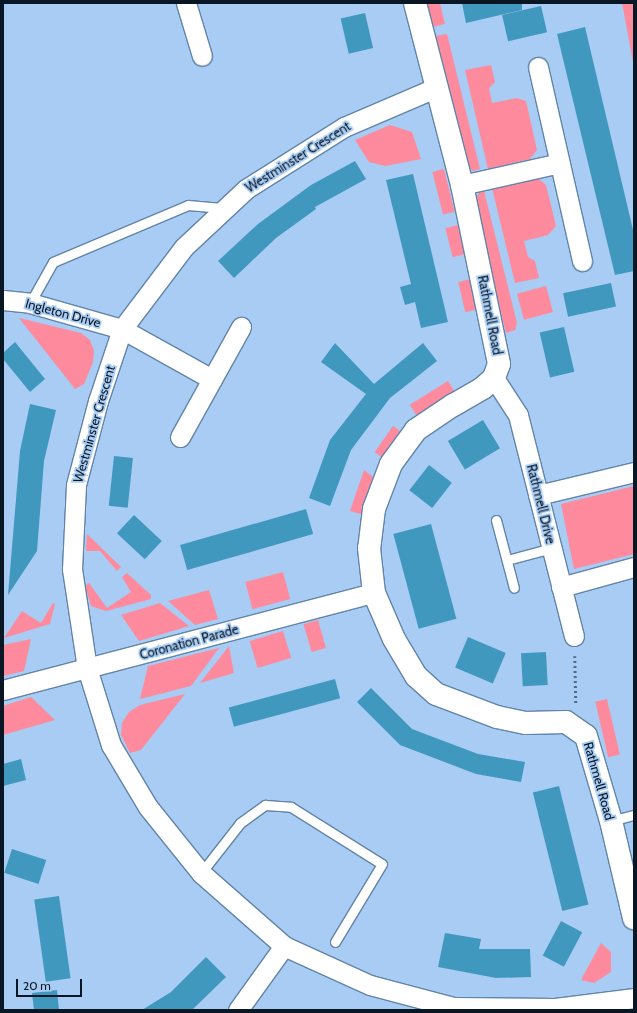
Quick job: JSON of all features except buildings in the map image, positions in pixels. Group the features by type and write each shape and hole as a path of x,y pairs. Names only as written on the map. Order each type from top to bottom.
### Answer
{"street":[{"path":"186,3 202,56"},
{"name":"Rathmell Road","path":"415,3 435,88 462,185 498,349 499,364 494,378 483,388 416,430 391,464 374,509 369,548 374,593 394,639 416,676 436,694 497,717 525,723 566,722 577,728 586,736 591,748 611,821 634,918"},
{"path":"538,67 582,261"},
{"name":"Westminster Crescent","path":"435,88 344,127 246,189 184,247 122,329 98,401 76,485 72,569 87,668 111,745 148,808 201,873 284,946 370,985 453,1007 555,1008 634,998"},
{"path":"462,185 560,163"},
{"name":"Ingleton Drive","path":"3,300 30,303 122,329 212,379"},
{"path":"180,437 241,327"},
{"name":"Rathmell Drive","path":"494,378 518,415 574,636"},
{"path":"538,494 634,472"},
{"path":"561,587 634,567"},
{"name":"Coronation Parade","path":"3,690 374,593"},
{"path":"238,1010 284,946"}],"lane":[{"path":"30,303 53,262 188,205 226,208"},
{"path":"496,520 514,588"},
{"path":"507,560 552,548"},
{"path":"201,873 240,823 265,805 291,807 382,864 335,942"},
{"path":"611,821 634,815"}],"path":[{"path":"574,636 577,728"}],"shaded area":[{"path":"427,3 440,3 445,24 432,27"},
{"path":"622,3 634,3 634,67"},
{"path":"447,34 480,169 473,171 465,164 435,36"},
{"path":"491,65 495,82 489,88 492,103 517,98 526,101 537,150 530,159 488,169 465,70"},
{"path":"390,125 412,132 421,159 385,166 369,162 355,140"},
{"path":"444,169 455,212 443,215 432,172"},
{"path":"538,178 546,185 556,226 548,235 524,241 528,257 535,261 539,278 515,283 492,188"},
{"path":"484,191 517,323 515,330 506,333 474,202 479,193"},
{"path":"458,225 465,254 453,257 445,228"},
{"path":"471,279 478,309 465,312 458,282"},
{"path":"546,286 553,312 524,320 517,294"},
{"path":"19,318 81,333 90,340 94,351 93,362 84,384 75,389"},
{"path":"448,381 455,392 417,416 410,405"},
{"path":"393,426 403,433 384,459 375,452"},
{"path":"364,470 373,477 361,514 350,511"},
{"path":"634,486 634,554 574,569 561,504"},
{"path":"87,534 121,567 117,571 100,551 86,551"},
{"path":"283,572 290,599 253,609 245,582"},
{"path":"127,573 151,595 151,599 106,611 91,606 85,586 89,583 107,608 131,592 122,577"},
{"path":"209,590 218,619 195,625 168,601"},
{"path":"53,603 55,604 50,624 4,638 22,611 41,623"},
{"path":"160,603 189,626 139,641 121,615"},
{"path":"318,620 326,648 312,652 304,624"},
{"path":"283,631 291,658 258,668 250,641"},
{"path":"31,639 24,671 3,676 3,645"},
{"path":"229,646 234,673 200,683"},
{"path":"219,648 191,686 140,699 148,666"},
{"path":"185,694 141,750 130,753 121,735 122,723 129,712 140,705"},
{"path":"31,697 55,720 3,735 3,706"},
{"path":"607,699 620,755 608,757 595,702"},
{"path":"601,943 611,952 611,972 594,983 581,980"}]}
